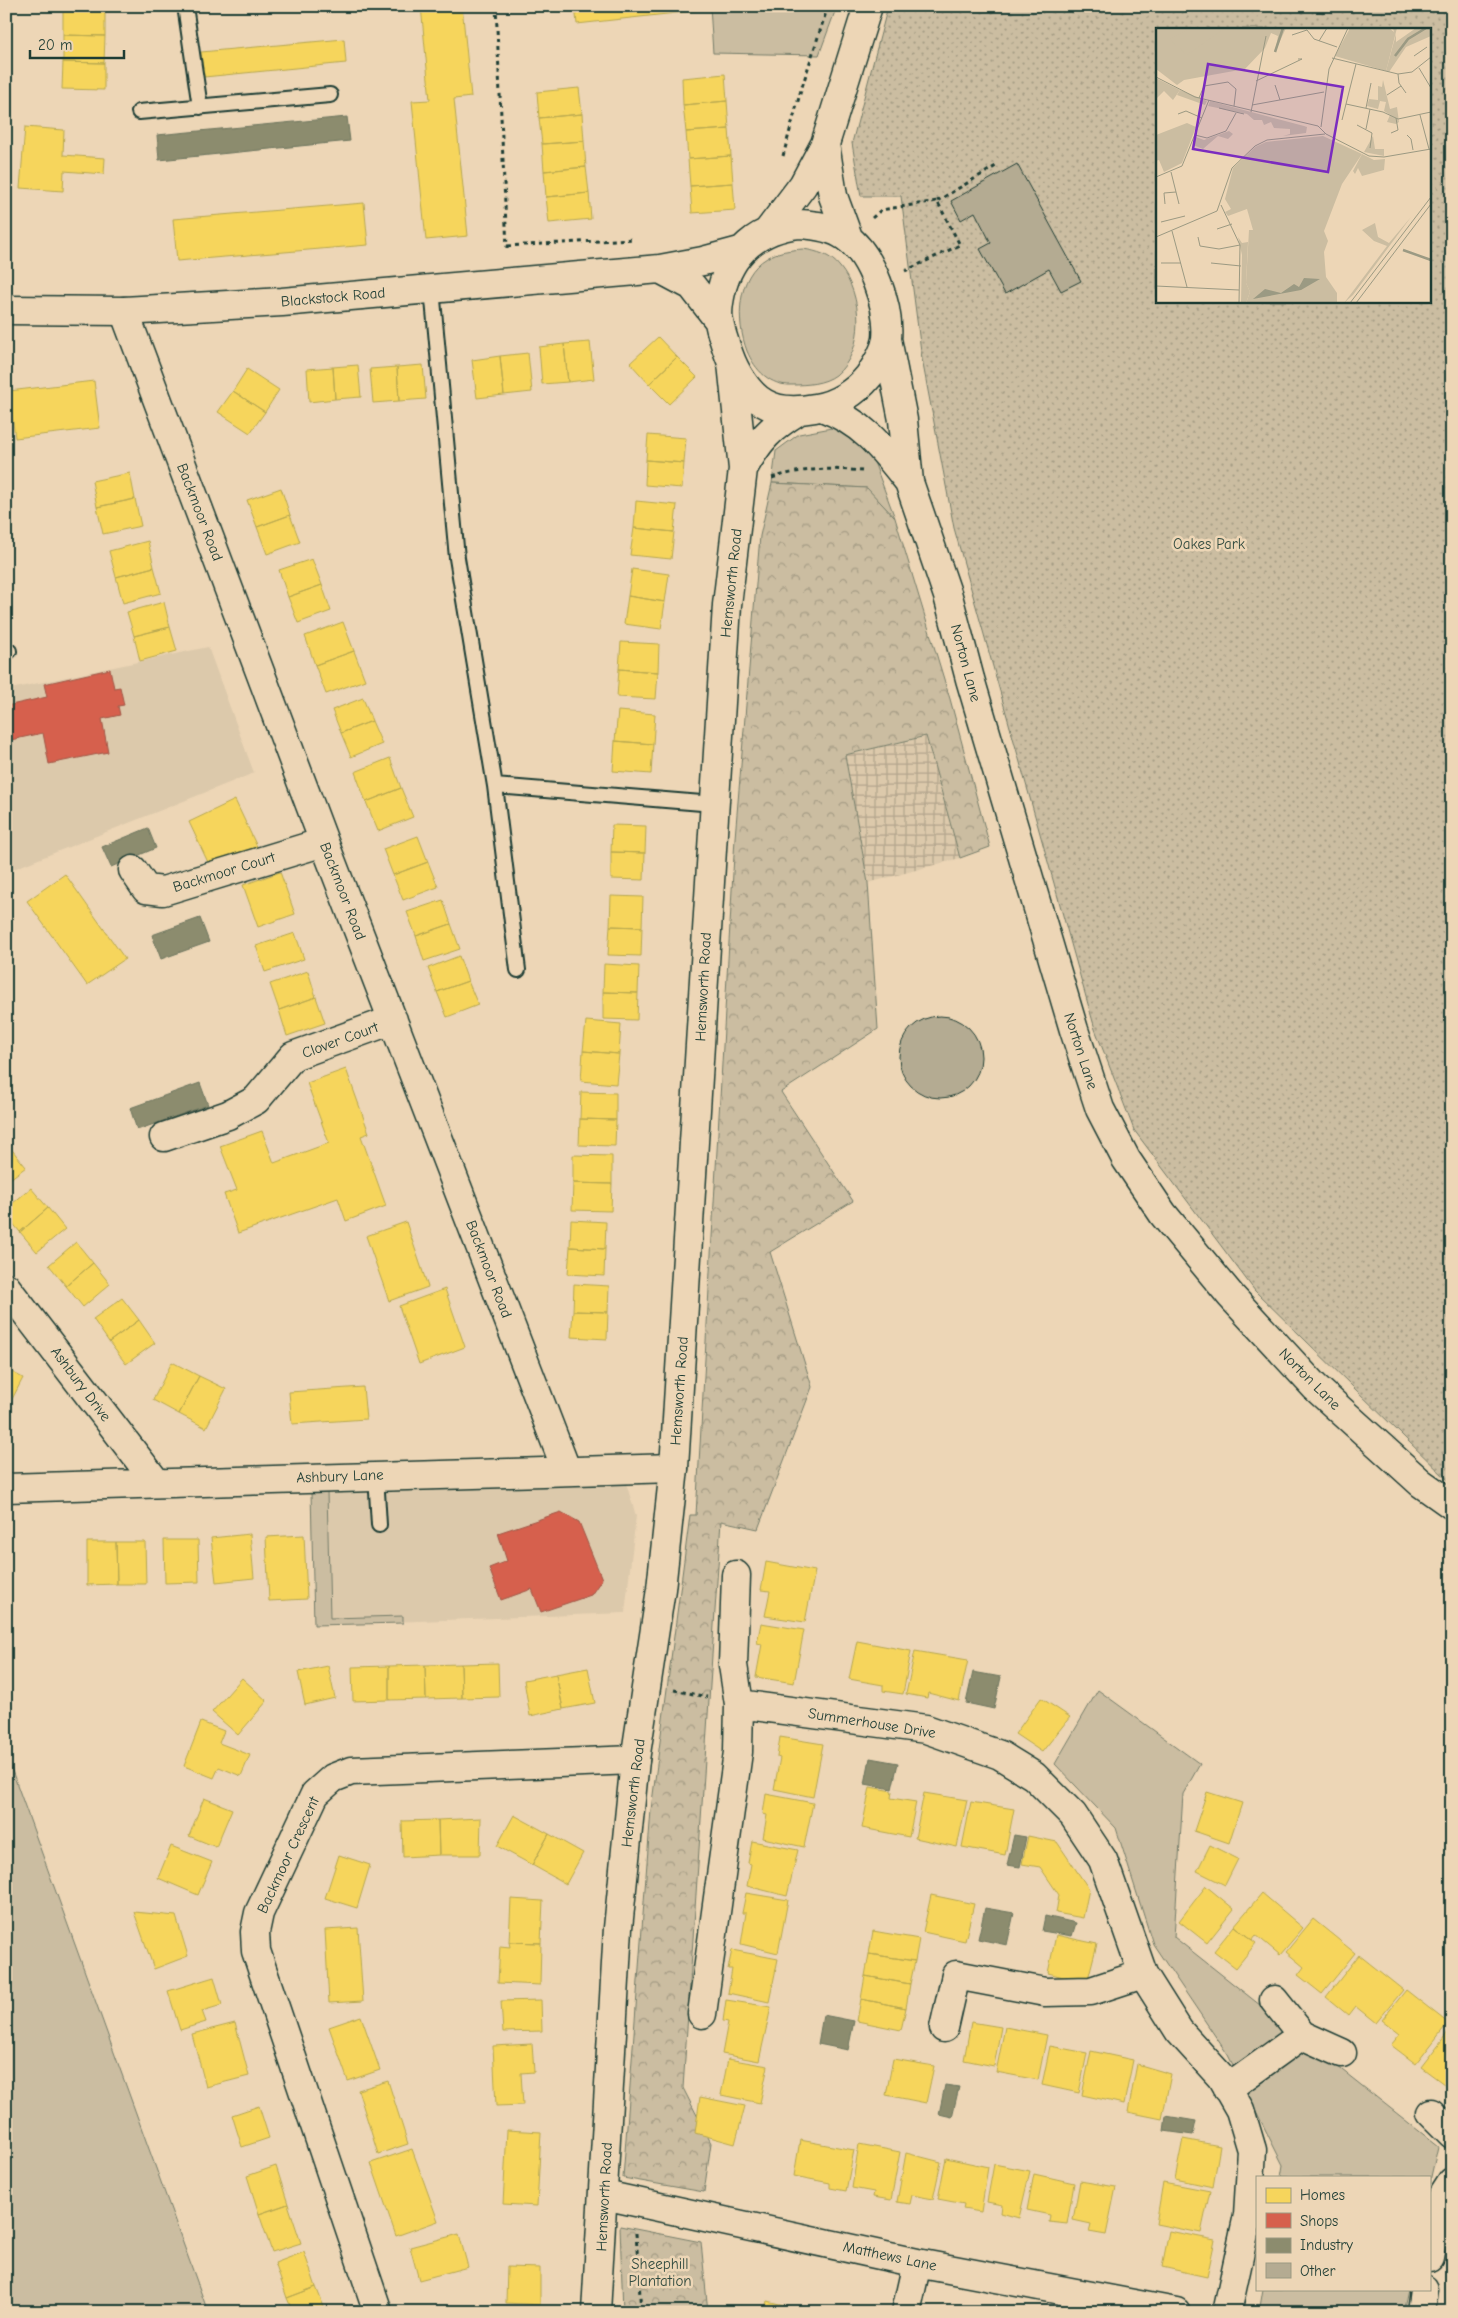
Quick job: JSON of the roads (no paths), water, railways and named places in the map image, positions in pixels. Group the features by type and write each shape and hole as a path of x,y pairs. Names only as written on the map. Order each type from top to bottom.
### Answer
{"street":[{"path":"769,230 803,185 825,144 868,6"},
{"path":"660,269 692,286 719,321 732,363 741,379 764,403 810,409 843,398 863,383 876,366 887,339 885,307 868,263 848,237 833,196 825,144"},
{"path":"719,321 724,279 740,251 750,241 769,230 799,224 830,229 848,237"},
{"name":"Blackstock Road","path":"6,310 124,311 282,302 660,269 703,261 740,251"},
{"name":"Backmoor Road","path":"124,311 324,842 566,1469"},
{"name":"Norton Lane","path":"887,339 903,420 909,482 948,596 972,688 1074,1030 1100,1109 1126,1159 1164,1214 1231,1296 1315,1387 1421,1483 1452,1505"},
{"name":"Hemsworth Road","path":"596,2312 618,1928 635,1760 648,1684 668,1535 674,1468 727,605 741,482 732,363"},
{"name":"Norton Lane","path":"810,409 843,415 864,429 909,482"},
{"name":"Hemsworth Road","path":"741,482 762,437 771,428 810,409"},
{"name":"Backmoor Court","path":"133,870 146,889 163,891 324,842"},
{"name":"Clover Court","path":"164,1137 228,1115 256,1100 293,1056 393,1020"},
{"name":"Ashbury Drive","path":"6,1287 156,1482"},
{"name":"Ashbury Lane","path":"6,1488 376,1475 495,1479 566,1469 674,1468"},
{"path":"702,2014 738,1752 739,1704 733,1665 736,1575"},
{"name":"Summerhouse Drive","path":"739,1704 926,1729 1000,1755 1034,1776 1073,1814 1103,1860 1143,1974 1179,2031 1220,2077 1240,2110 1252,2150 1248,2215 1227,2312"},
{"name":"Backmoor Crescent","path":"378,2312 256,1951 255,1932 259,1913 315,1794 332,1778 351,1771 635,1760"},
{"path":"944,2028 956,1975 1045,1992 1090,1991 1143,1974"},
{"path":"1274,2000 1302,2035 1342,2053"},
{"path":"1227,2089 1302,2035"},
{"path":"1430,2113 1452,2134"},
{"path":"1430,2252 1441,2199 1452,2182"},
{"name":"Matthews Lane","path":"604,2195 917,2263 1176,2312"},
{"path":"906,2312 917,2263"},
{"path":"1421,2312 1424,2290"}],"lane":[{"path":"185,6 200,107"},
{"path":"139,112 330,94"},
{"path":"432,289 457,558 495,786 518,970"},
{"path":"495,786 714,804"},
{"path":"376,1475 379,1525"}],"park label":[{"name":"Oakes Park","path":"1209,544"},
{"name":"Sheephill Plantation","path":"660,2272"}]}
